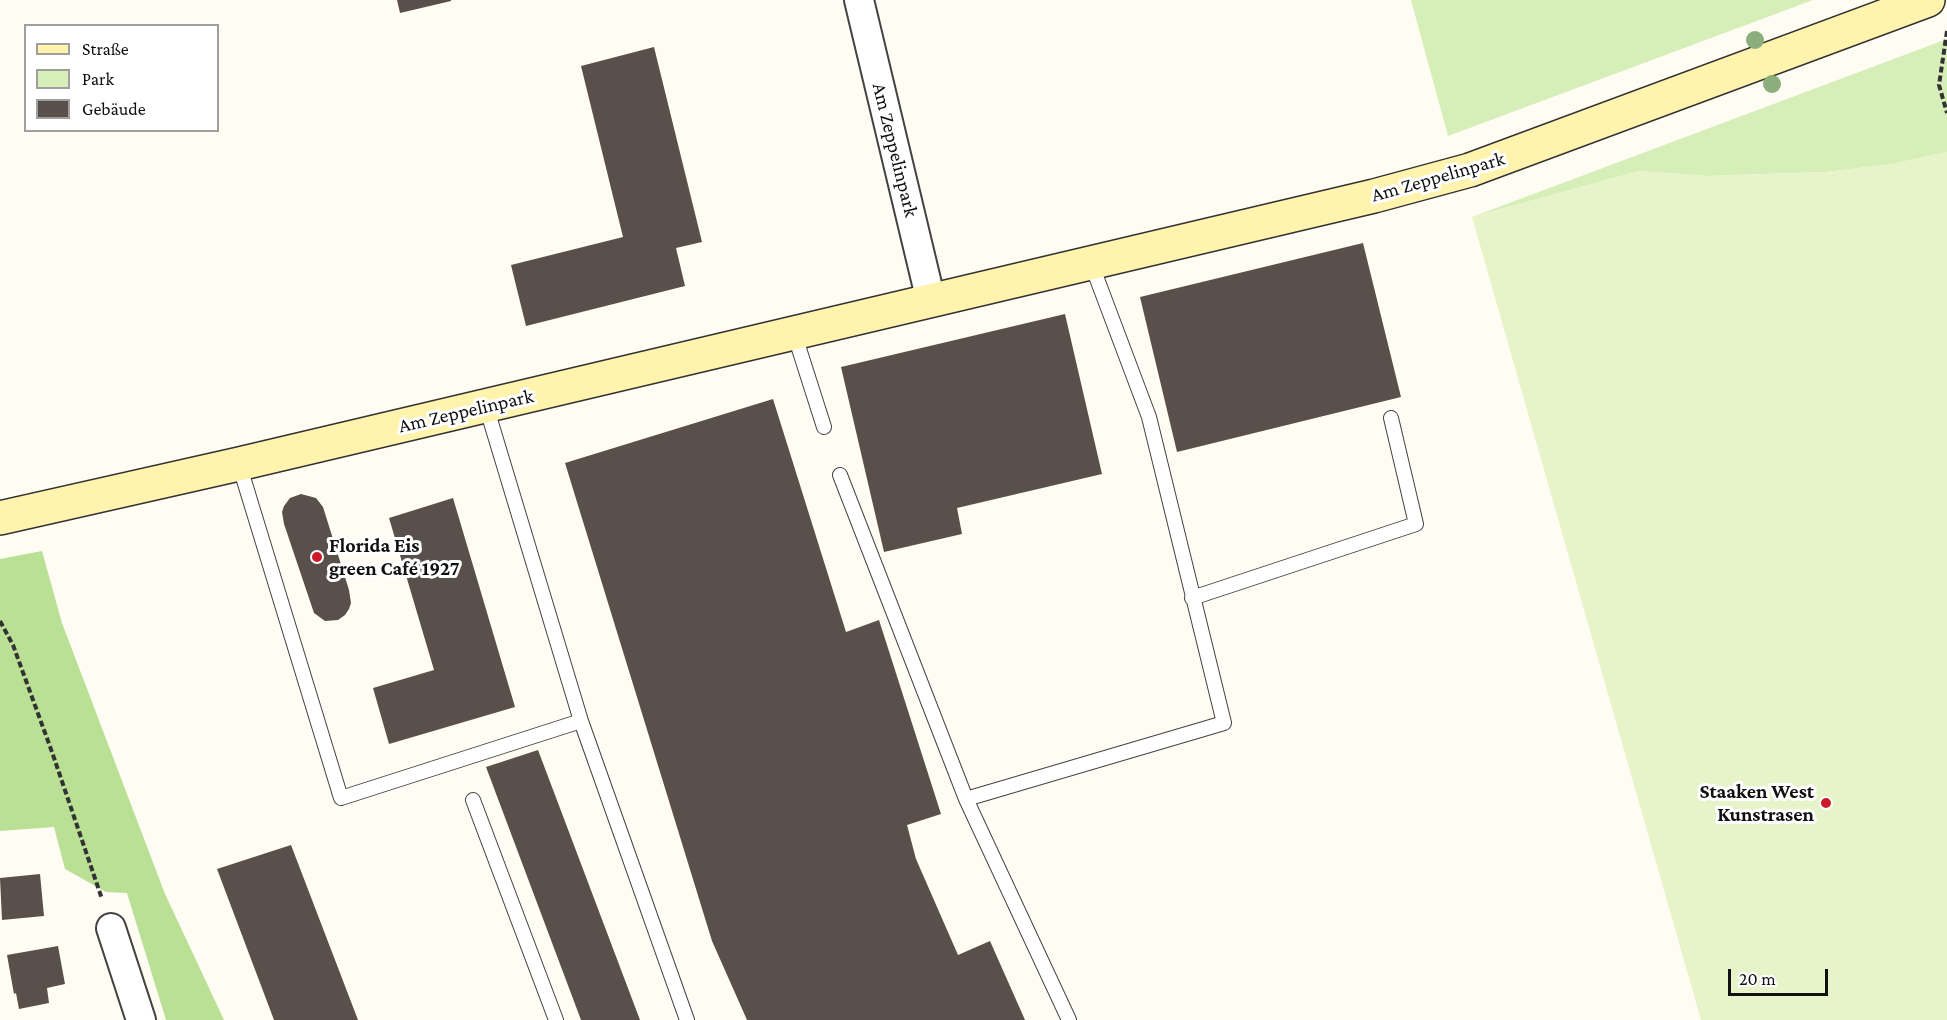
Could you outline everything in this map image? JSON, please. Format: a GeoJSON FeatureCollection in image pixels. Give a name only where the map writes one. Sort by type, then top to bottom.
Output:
{"type":"FeatureCollection","features":[{"type":"Feature","properties":{"kind":"main road","name":"Am Zeppelinpark"},"geometry":{"type":"LineString","coordinates":[[0,518],[239,464],[1374,196],[1470,170],[1928,0]]}},
{"type":"Feature","properties":{"kind":"street","name":"Am Zeppelinpark"},"geometry":{"type":"LineString","coordinates":[[859,0],[931,301]]}},
{"type":"Feature","properties":{"kind":"street"},"geometry":{"type":"LineString","coordinates":[[111,928],[141,1020]]}},
{"type":"Feature","properties":{"kind":"lane"},"geometry":{"type":"LineString","coordinates":[[966,798],[1224,723],[1149,417],[1091,263]]}},
{"type":"Feature","properties":{"kind":"lane"},"geometry":{"type":"LineString","coordinates":[[794,333],[824,427]]}},
{"type":"Feature","properties":{"kind":"lane"},"geometry":{"type":"LineString","coordinates":[[486,406],[581,721],[687,1020]]}},
{"type":"Feature","properties":{"kind":"lane"},"geometry":{"type":"LineString","coordinates":[[1192,598],[1416,524],[1391,418]]}},
{"type":"Feature","properties":{"kind":"lane"},"geometry":{"type":"LineString","coordinates":[[239,464],[341,798],[581,721]]}},
{"type":"Feature","properties":{"kind":"lane"},"geometry":{"type":"LineString","coordinates":[[840,475],[966,798],[1069,1020]]}},
{"type":"Feature","properties":{"kind":"lane"},"geometry":{"type":"LineString","coordinates":[[473,800],[556,1020]]}},
{"type":"Feature","properties":{"kind":"path"},"geometry":{"type":"LineString","coordinates":[[1947,31],[1939,85],[1947,113]]}},
{"type":"Feature","properties":{"kind":"path"},"geometry":{"type":"LineString","coordinates":[[0,621],[13,645],[52,752],[111,928]]}},
{"type":"Feature","properties":{"kind":"green space"},"geometry":{"type":"Polygon","coordinates":[[[1411,0],[1813,0],[1448,136],[1411,0]]]}},
{"type":"Feature","properties":{"kind":"green space"},"geometry":{"type":"Polygon","coordinates":[[[1947,39],[1947,152],[1892,164],[1826,172],[1707,176],[1639,171],[1472,217],[1947,39]]]}},
{"type":"Feature","properties":{"kind":"green space"},"geometry":{"type":"Polygon","coordinates":[[[1947,152],[1947,1020],[1701,1020],[1472,217],[1639,171],[1707,176],[1826,172],[1892,164],[1947,152]]]}},
{"type":"Feature","properties":{"kind":"green space"},"geometry":{"type":"Polygon","coordinates":[[[42,551],[62,623],[165,894],[224,1020],[166,1020],[127,893],[106,892],[65,869],[54,827],[0,831],[0,559],[42,551]]]}},
{"type":"Feature","properties":{"kind":"building"},"geometry":{"type":"Polygon","coordinates":[[[397,0],[451,0],[451,1],[400,13],[397,0]]]}},
{"type":"Feature","properties":{"kind":"building"},"geometry":{"type":"Polygon","coordinates":[[[654,47],[702,242],[676,248],[685,286],[526,326],[511,265],[623,237],[581,66],[654,47]]]}},
{"type":"Feature","properties":{"kind":"building"},"geometry":{"type":"Polygon","coordinates":[[[1363,243],[1401,397],[1177,452],[1140,297],[1363,243]]]}},
{"type":"Feature","properties":{"kind":"building"},"geometry":{"type":"Polygon","coordinates":[[[1065,314],[1102,474],[957,508],[962,534],[884,552],[841,367],[1065,314]]]}},
{"type":"Feature","properties":{"kind":"building"},"geometry":{"type":"Polygon","coordinates":[[[773,399],[846,632],[879,620],[941,814],[907,825],[916,859],[958,955],[990,941],[1025,1020],[747,1020],[712,941],[565,463],[773,399]]]}},
{"type":"Feature","properties":{"kind":"building","name":"Florida Eis green Café 1927"},"geometry":{"type":"Polygon","coordinates":[[[301,494],[316,498],[323,507],[349,590],[351,603],[349,609],[338,620],[325,621],[314,613],[284,524],[282,512],[284,506],[290,498],[301,494]]]}},
{"type":"Feature","properties":{"kind":"building"},"geometry":{"type":"Polygon","coordinates":[[[453,498],[515,707],[389,744],[373,688],[434,670],[389,518],[453,498]]]}},
{"type":"Feature","properties":{"kind":"building"},"geometry":{"type":"Polygon","coordinates":[[[538,750],[640,1020],[581,1020],[486,767],[538,750]]]}},
{"type":"Feature","properties":{"kind":"building"},"geometry":{"type":"Polygon","coordinates":[[[291,845],[358,1020],[274,1020],[217,869],[291,845]]]}},
{"type":"Feature","properties":{"kind":"building"},"geometry":{"type":"Polygon","coordinates":[[[40,874],[44,916],[2,920],[0,878],[40,874]]]}},
{"type":"Feature","properties":{"kind":"building"},"geometry":{"type":"Polygon","coordinates":[[[58,946],[65,984],[47,988],[49,1003],[19,1009],[7,955],[58,946]]]}},
{"type":"Feature","properties":{"kind":"place","name":"Florida Eis green Café 1927"},"geometry":{"type":"Point","coordinates":[317,557]}},
{"type":"Feature","properties":{"kind":"place","name":"Staaken West Kunstrasen"},"geometry":{"type":"Point","coordinates":[1826,803]}}]}
